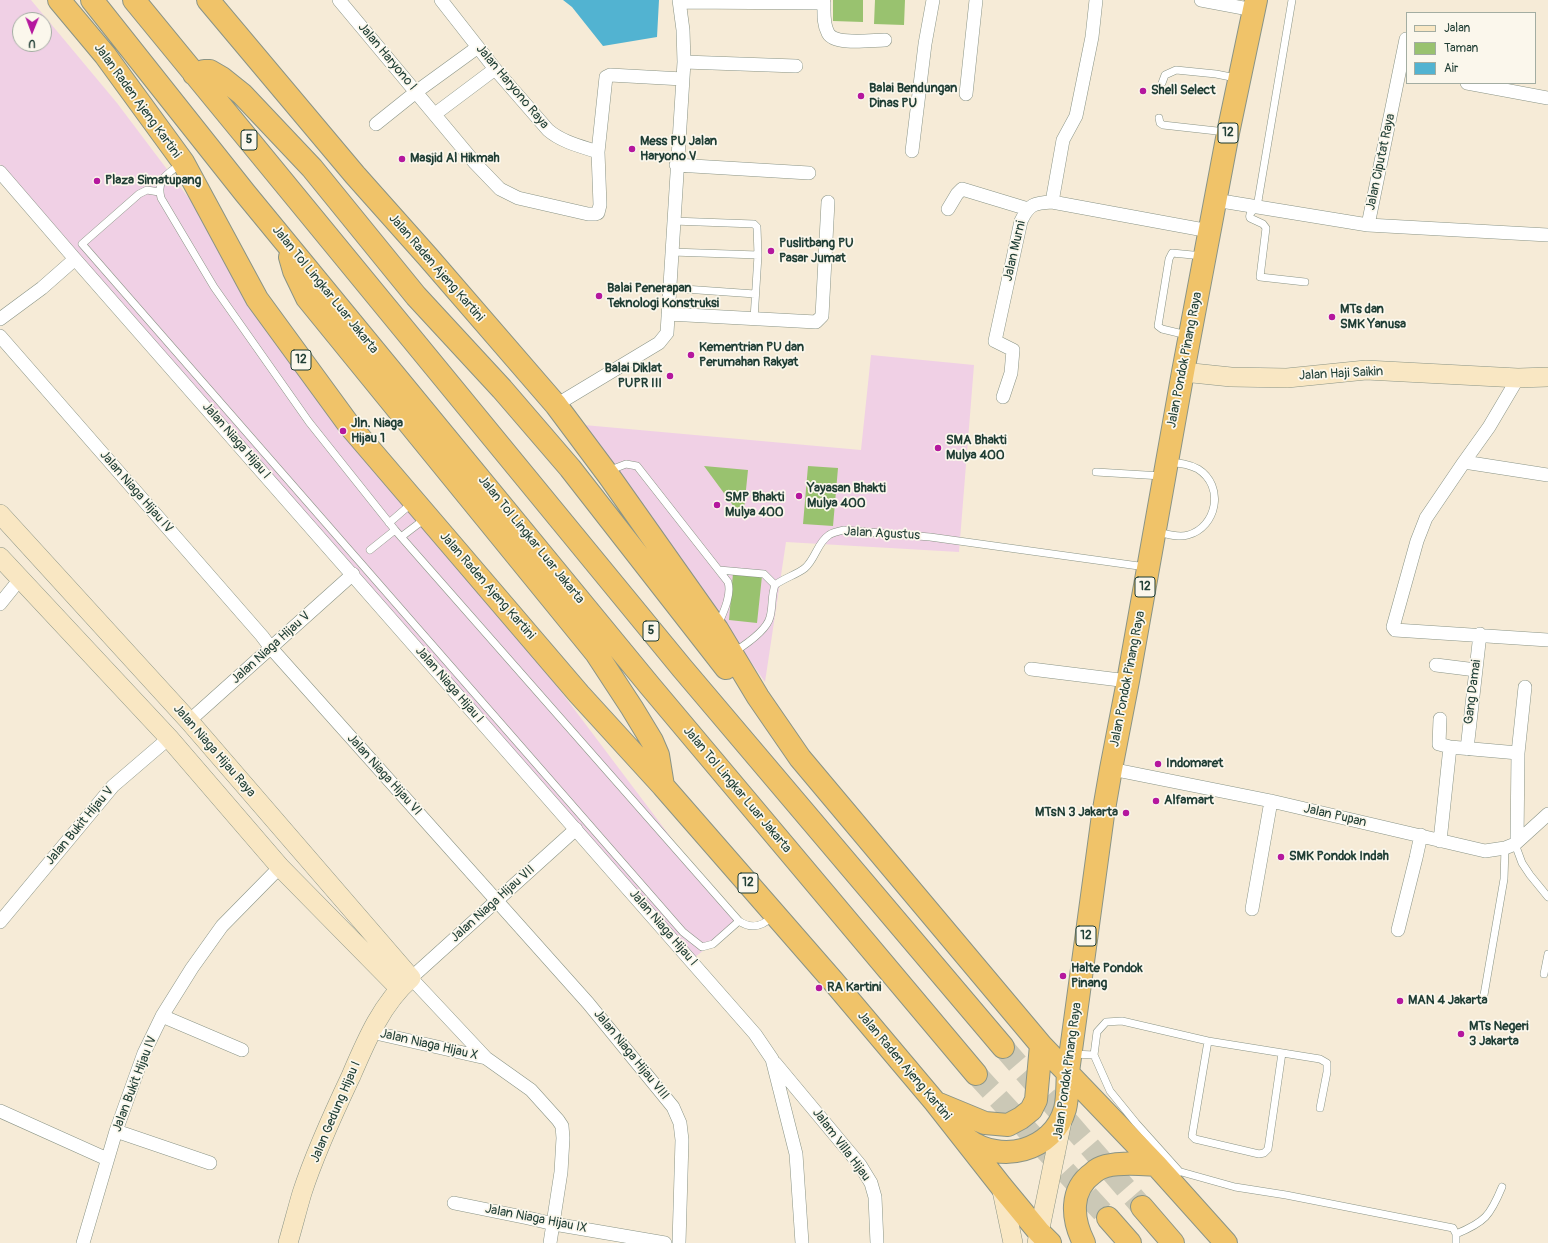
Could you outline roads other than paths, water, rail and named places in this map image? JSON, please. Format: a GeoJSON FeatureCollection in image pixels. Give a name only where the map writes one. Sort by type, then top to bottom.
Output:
{"type":"FeatureCollection","features":[{"type":"Feature","properties":{"kind":"highway","name":"Jalan Raden Ajeng Kartini"},"geometry":{"type":"LineString","coordinates":[[59,0],[105,55],[182,162],[257,299],[349,425],[579,694],[663,786],[935,1102],[1042,1239]]}},
{"type":"Feature","properties":{"kind":"highway","name":"Jalan Tol Lingkar Luar Jakarta"},"geometry":{"type":"LineString","coordinates":[[92,0],[285,241],[650,686],[976,1074]]}},
{"type":"Feature","properties":{"kind":"highway","name":"5"},"geometry":{"type":"LineString","coordinates":[[134,0],[682,668],[1003,1047]]}},
{"type":"Feature","properties":{"kind":"highway","name":"Jalan Raden Ajeng Kartini"},"geometry":{"type":"LineString","coordinates":[[208,0],[355,175],[556,405],[606,472],[716,629],[758,696],[800,758],[1041,1045],[1069,1063],[1156,1165],[1226,1243]]}},
{"type":"Feature","properties":{"kind":"highway","name":"Jalan Pondok Pinang Raya"},"geometry":{"type":"LineString","coordinates":[[1065,1109],[1069,1063],[1103,815],[1215,200],[1254,5]]}},
{"type":"Feature","properties":{"kind":"highway"},"geometry":{"type":"LineString","coordinates":[[193,72],[210,71],[222,78],[242,94],[312,168],[416,296],[502,389],[570,468],[732,675],[758,696]]}},
{"type":"Feature","properties":{"kind":"highway"},"geometry":{"type":"LineString","coordinates":[[285,241],[294,271],[308,298],[596,653],[652,741],[658,755],[663,786]]}},
{"type":"Feature","properties":{"kind":"highway"},"geometry":{"type":"LineString","coordinates":[[935,1102],[985,1123],[1008,1125],[1021,1118],[1030,1110],[1036,1100],[1041,1045]]}},
{"type":"Feature","properties":{"kind":"highway","name":"Jalan Raden Ajeng Kartini"},"geometry":{"type":"LineString","coordinates":[[963,1136],[974,1145],[1000,1153],[1028,1149],[1051,1133],[1059,1122],[1065,1109]]}},
{"type":"Feature","properties":{"kind":"highway"},"geometry":{"type":"LineString","coordinates":[[1084,1243],[1076,1225],[1074,1211],[1079,1187],[1086,1178],[1096,1170],[1106,1166],[1132,1164],[1156,1165]]}},
{"type":"Feature","properties":{"kind":"highway"},"geometry":{"type":"LineString","coordinates":[[1142,1207],[1173,1243]]}},
{"type":"Feature","properties":{"kind":"highway"},"geometry":{"type":"LineString","coordinates":[[1108,1218],[1130,1243]]}},
{"type":"Feature","properties":{"kind":"street","name":"Jalan Haryono I"},"geometry":{"type":"LineString","coordinates":[[339,0],[500,189],[518,198],[588,214],[598,213],[600,205],[598,152]]}},
{"type":"Feature","properties":{"kind":"street","name":"Jalan Haryono Raya"},"geometry":{"type":"LineString","coordinates":[[441,0],[495,69],[548,130],[567,142],[598,152]]}},
{"type":"Feature","properties":{"kind":"street"},"geometry":{"type":"LineString","coordinates":[[912,151],[925,44],[933,0]]}},
{"type":"Feature","properties":{"kind":"street"},"geometry":{"type":"LineString","coordinates":[[966,94],[976,0]]}},
{"type":"Feature","properties":{"kind":"street"},"geometry":{"type":"LineString","coordinates":[[1052,202],[1063,140],[1076,116],[1092,37],[1096,0]]}},
{"type":"Feature","properties":{"kind":"street"},"geometry":{"type":"LineString","coordinates":[[1201,0],[1254,5]]}},
{"type":"Feature","properties":{"kind":"street"},"geometry":{"type":"LineString","coordinates":[[556,405],[659,343],[667,332],[676,165],[684,62],[683,30],[679,1],[823,1],[824,21],[828,34],[834,39],[846,41],[885,40]]}},
{"type":"Feature","properties":{"kind":"street","name":"Jalan Ciputat Raya"},"geometry":{"type":"LineString","coordinates":[[1406,39],[1368,225],[1548,235]]}},
{"type":"Feature","properties":{"kind":"street"},"geometry":{"type":"LineString","coordinates":[[376,124],[416,92],[478,47]]}},
{"type":"Feature","properties":{"kind":"street"},"geometry":{"type":"LineString","coordinates":[[684,62],[796,66]]}},
{"type":"Feature","properties":{"kind":"street"},"geometry":{"type":"LineString","coordinates":[[435,114],[495,69]]}},
{"type":"Feature","properties":{"kind":"street"},"geometry":{"type":"LineString","coordinates":[[598,152],[606,77],[610,75],[683,79]]}},
{"type":"Feature","properties":{"kind":"street"},"geometry":{"type":"LineString","coordinates":[[1472,84],[1548,98]]}},
{"type":"Feature","properties":{"kind":"street"},"geometry":{"type":"LineString","coordinates":[[676,165],[809,173]]}},
{"type":"Feature","properties":{"kind":"street","name":"Jalan Niaga Hijau I"},"geometry":{"type":"LineString","coordinates":[[0,172],[755,1034],[772,1059],[796,1154],[802,1243]]}},
{"type":"Feature","properties":{"kind":"street"},"geometry":{"type":"LineString","coordinates":[[948,210],[957,194],[962,189],[1028,209]]}},
{"type":"Feature","properties":{"kind":"street"},"geometry":{"type":"LineString","coordinates":[[1215,200],[1368,225]]}},
{"type":"Feature","properties":{"kind":"street"},"geometry":{"type":"LineString","coordinates":[[668,314],[754,318],[808,323],[816,322],[822,316],[828,202]]}},
{"type":"Feature","properties":{"kind":"street","name":"Jalan Murni"},"geometry":{"type":"LineString","coordinates":[[1003,397],[1010,373],[1012,350],[995,341],[1021,221],[1028,209],[1035,203],[1052,202],[1210,230]]}},
{"type":"Feature","properties":{"kind":"street"},"geometry":{"type":"LineString","coordinates":[[0,318],[42,288],[75,259]]}},
{"type":"Feature","properties":{"kind":"street","name":"Jalan Niaga Hijau IV"},"geometry":{"type":"LineString","coordinates":[[0,336],[257,630],[271,648]]}},
{"type":"Feature","properties":{"kind":"street","name":"Jalan Haji Saikin"},"geometry":{"type":"LineString","coordinates":[[1183,372],[1231,377],[1287,378],[1366,370],[1518,378],[1548,376]]}},
{"type":"Feature","properties":{"kind":"street"},"geometry":{"type":"LineString","coordinates":[[1518,378],[1489,427],[1426,518],[1417,540],[1393,627],[1395,630],[1480,634],[1548,640]]}},
{"type":"Feature","properties":{"kind":"street"},"geometry":{"type":"LineString","coordinates":[[1464,462],[1548,475]]}},
{"type":"Feature","properties":{"kind":"street","name":"Jalan Niaga Hijau Raya"},"geometry":{"type":"LineString","coordinates":[[0,514],[189,721],[242,783],[405,983]]}},
{"type":"Feature","properties":{"kind":"street","name":"Jalan Niaga Hijau Raya"},"geometry":{"type":"LineString","coordinates":[[0,557],[169,738],[280,867],[350,939],[405,983],[424,992]]}},
{"type":"Feature","properties":{"kind":"street","name":"Jalan Niaga Hijau V"},"geometry":{"type":"LineString","coordinates":[[189,721],[353,574]]}},
{"type":"Feature","properties":{"kind":"street"},"geometry":{"type":"LineString","coordinates":[[0,604],[20,579]]}},
{"type":"Feature","properties":{"kind":"street","name":"Gang Damai"},"geometry":{"type":"LineString","coordinates":[[1466,749],[1480,634]]}},
{"type":"Feature","properties":{"kind":"street","name":"Jalan Niaga Hijau VI"},"geometry":{"type":"LineString","coordinates":[[271,648],[496,901]]}},
{"type":"Feature","properties":{"kind":"street"},"geometry":{"type":"LineString","coordinates":[[1436,664],[1476,670]]}},
{"type":"Feature","properties":{"kind":"street"},"geometry":{"type":"LineString","coordinates":[[1031,669],[1128,681]]}},
{"type":"Feature","properties":{"kind":"street"},"geometry":{"type":"LineString","coordinates":[[1512,844],[1518,753],[1525,686]]}},
{"type":"Feature","properties":{"kind":"street"},"geometry":{"type":"LineString","coordinates":[[1440,719],[1439,744],[1466,749],[1518,753]]}},
{"type":"Feature","properties":{"kind":"street","name":"Jalan Bukit Hijau V"},"geometry":{"type":"LineString","coordinates":[[0,922],[113,786],[169,738]]}},
{"type":"Feature","properties":{"kind":"street"},"geometry":{"type":"LineString","coordinates":[[1440,841],[1450,747]]}},
{"type":"Feature","properties":{"kind":"street","name":"Jalan Pupan"},"geometry":{"type":"LineString","coordinates":[[1111,769],[1271,801],[1485,851],[1512,844]]}},
{"type":"Feature","properties":{"kind":"street"},"geometry":{"type":"LineString","coordinates":[[222,799],[242,783]]}},
{"type":"Feature","properties":{"kind":"street"},"geometry":{"type":"LineString","coordinates":[[1252,909],[1271,801]]}},
{"type":"Feature","properties":{"kind":"street"},"geometry":{"type":"LineString","coordinates":[[1512,844],[1548,814]]}},
{"type":"Feature","properties":{"kind":"street","name":"Jalan Niaga Hijau VII"},"geometry":{"type":"LineString","coordinates":[[405,983],[576,829]]}},
{"type":"Feature","properties":{"kind":"street"},"geometry":{"type":"LineString","coordinates":[[1398,930],[1421,835]]}},
{"type":"Feature","properties":{"kind":"street","name":"Jalan Bukit Hijau IV"},"geometry":{"type":"LineString","coordinates":[[83,1243],[116,1131],[144,1053],[162,1016],[192,968],[222,926],[280,867]]}},
{"type":"Feature","properties":{"kind":"street","name":"Jalan Niaga Hijau VIII"},"geometry":{"type":"LineString","coordinates":[[496,901],[588,1003],[673,1107],[680,1124],[682,1140],[679,1243]]}},
{"type":"Feature","properties":{"kind":"street","name":"Jalan Gedung Hijau I"},"geometry":{"type":"LineString","coordinates":[[288,1243],[302,1193],[333,1114],[371,1032],[405,983]]}},
{"type":"Feature","properties":{"kind":"street","name":"Jalan Niaga Hijau X"},"geometry":{"type":"LineString","coordinates":[[424,992],[486,1058],[531,1090],[562,1126],[562,1172],[550,1243]]}},
{"type":"Feature","properties":{"kind":"street"},"geometry":{"type":"LineString","coordinates":[[162,1016],[242,1050]]}},
{"type":"Feature","properties":{"kind":"street","name":"Jalan Niaga Hijau X"},"geometry":{"type":"LineString","coordinates":[[371,1032],[486,1058]]}},
{"type":"Feature","properties":{"kind":"street","name":"Jalam Villa Hijau"},"geometry":{"type":"LineString","coordinates":[[772,1059],[860,1165],[871,1183],[875,1197],[877,1243]]}},
{"type":"Feature","properties":{"kind":"street","name":"Jalan Pondok Pinang Raya"},"geometry":{"type":"LineString","coordinates":[[1042,1239],[1065,1109]]}},
{"type":"Feature","properties":{"kind":"street"},"geometry":{"type":"LineString","coordinates":[[0,1111],[107,1159]]}},
{"type":"Feature","properties":{"kind":"street"},"geometry":{"type":"LineString","coordinates":[[116,1131],[210,1163]]}},
{"type":"Feature","properties":{"kind":"street"},"geometry":{"type":"LineString","coordinates":[[1001,1186],[1013,1243]]}},
{"type":"Feature","properties":{"kind":"street","name":"Jalan Niaga Hijau IX"},"geometry":{"type":"LineString","coordinates":[[454,1203],[554,1224],[665,1243]]}},
{"type":"Feature","properties":{"kind":"lane"},"geometry":{"type":"LineString","coordinates":[[1292,0],[1257,207],[1250,214],[1250,218],[1263,224],[1266,228],[1260,276],[1305,282]]}},
{"type":"Feature","properties":{"kind":"lane"},"geometry":{"type":"LineString","coordinates":[[1162,83],[1165,75],[1176,70],[1239,78]]}},
{"type":"Feature","properties":{"kind":"lane"},"geometry":{"type":"LineString","coordinates":[[1159,118],[1160,124],[1163,125],[1228,133]]}},
{"type":"Feature","properties":{"kind":"lane"},"geometry":{"type":"LineString","coordinates":[[182,162],[161,181],[161,198],[214,287],[309,422],[394,530],[739,922],[746,926],[760,926],[774,914]]}},
{"type":"Feature","properties":{"kind":"lane"},"geometry":{"type":"LineString","coordinates":[[160,192],[147,190],[139,194],[82,244],[683,932],[702,947],[713,944],[739,922]]}},
{"type":"Feature","properties":{"kind":"lane"},"geometry":{"type":"LineString","coordinates":[[673,221],[754,224],[757,227],[758,254],[754,318]]}},
{"type":"Feature","properties":{"kind":"lane"},"geometry":{"type":"LineString","coordinates":[[672,252],[758,254]]}},
{"type":"Feature","properties":{"kind":"lane"},"geometry":{"type":"LineString","coordinates":[[1190,336],[1162,329],[1158,326],[1169,259],[1172,253],[1205,256]]}},
{"type":"Feature","properties":{"kind":"lane"},"geometry":{"type":"LineString","coordinates":[[670,288],[755,294]]}},
{"type":"Feature","properties":{"kind":"lane"},"geometry":{"type":"LineString","coordinates":[[606,472],[626,464],[637,466],[728,582],[730,587],[727,601],[716,629]]}},
{"type":"Feature","properties":{"kind":"lane"},"geometry":{"type":"LineString","coordinates":[[1096,472],[1165,469],[1188,465],[1199,470],[1208,478],[1213,488],[1215,500],[1213,512],[1207,522],[1199,530],[1188,535],[1176,536],[1154,532]]}},
{"type":"Feature","properties":{"kind":"lane"},"geometry":{"type":"LineString","coordinates":[[389,523],[421,509]]}},
{"type":"Feature","properties":{"kind":"lane"},"geometry":{"type":"LineString","coordinates":[[401,537],[421,509]]}},
{"type":"Feature","properties":{"kind":"lane"},"geometry":{"type":"LineString","coordinates":[[370,550],[394,530]]}},
{"type":"Feature","properties":{"kind":"lane","name":"Jalan Agustus"},"geometry":{"type":"LineString","coordinates":[[776,584],[800,571],[813,558],[818,547],[830,534],[844,530],[930,537],[1148,568]]}},
{"type":"Feature","properties":{"kind":"lane"},"geometry":{"type":"LineString","coordinates":[[719,570],[764,574],[776,584],[772,598],[772,610],[768,622],[745,645],[732,653]]}},
{"type":"Feature","properties":{"kind":"lane"},"geometry":{"type":"LineString","coordinates":[[1512,844],[1530,876],[1548,897]]}},
{"type":"Feature","properties":{"kind":"lane"},"geometry":{"type":"LineString","coordinates":[[1484,995],[1504,879],[1512,844]]}},
{"type":"Feature","properties":{"kind":"lane"},"geometry":{"type":"LineString","coordinates":[[1544,974],[1548,954]]}},
{"type":"Feature","properties":{"kind":"lane"},"geometry":{"type":"LineString","coordinates":[[1181,1172],[1136,1123],[1110,1091],[1094,1055],[1097,1032],[1106,1022],[1122,1021],[1208,1041],[1320,1059],[1327,1063],[1327,1072],[1320,1108]]}},
{"type":"Feature","properties":{"kind":"lane"},"geometry":{"type":"LineString","coordinates":[[1208,1041],[1192,1136],[1195,1139],[1259,1154],[1264,1153],[1268,1149],[1282,1053]]}},
{"type":"Feature","properties":{"kind":"lane"},"geometry":{"type":"LineString","coordinates":[[1069,1063],[1094,1055]]}},
{"type":"Feature","properties":{"kind":"lane"},"geometry":{"type":"LineString","coordinates":[[1156,1165],[1235,1187],[1286,1195],[1452,1228],[1456,1234],[1456,1243]]}},
{"type":"Feature","properties":{"kind":"lane"},"geometry":{"type":"LineString","coordinates":[[1456,1234],[1475,1226],[1487,1217],[1494,1206],[1502,1187]]}},
{"type":"Feature","properties":{"kind":"water"},"geometry":{"type":"Polygon","coordinates":[[[563,0],[659,0],[657,37],[603,46],[572,7],[563,0]]]}},
{"type":"Feature","properties":{"kind":"tunnel"},"geometry":{"type":"LineString","coordinates":[[1003,1047],[1142,1207]]}},
{"type":"Feature","properties":{"kind":"tunnel"},"geometry":{"type":"LineString","coordinates":[[976,1074],[1108,1218]]}},
{"type":"Feature","properties":{"kind":"place","name":"Shell Select"},"geometry":{"type":"Point","coordinates":[1143,91]}},
{"type":"Feature","properties":{"kind":"place","name":"Balai Bendungan Dinas PU"},"geometry":{"type":"Point","coordinates":[861,96]}},
{"type":"Feature","properties":{"kind":"place","name":"Mess PU Jalan Haryono V"},"geometry":{"type":"Point","coordinates":[632,149]}},
{"type":"Feature","properties":{"kind":"place","name":"Masjid Al Hikmah"},"geometry":{"type":"Point","coordinates":[402,159]}},
{"type":"Feature","properties":{"kind":"place","name":"Plaza Simatupang"},"geometry":{"type":"Point","coordinates":[97,181]}},
{"type":"Feature","properties":{"kind":"place","name":"Puslitbang PU Pasar Jumat"},"geometry":{"type":"Point","coordinates":[771,251]}},
{"type":"Feature","properties":{"kind":"place","name":"Balai Penerapan Teknologi Konstruksi"},"geometry":{"type":"Point","coordinates":[599,296]}},
{"type":"Feature","properties":{"kind":"place","name":"MTs dan SMK Yanusa"},"geometry":{"type":"Point","coordinates":[1332,317]}},
{"type":"Feature","properties":{"kind":"place","name":"Kementrian PU dan Perumahan Rakyat"},"geometry":{"type":"Point","coordinates":[691,355]}},
{"type":"Feature","properties":{"kind":"place","name":"Balai Diklat PUPR III"},"geometry":{"type":"Point","coordinates":[670,376]}},
{"type":"Feature","properties":{"kind":"place","name":"Jln. Niaga Hijau 1"},"geometry":{"type":"Point","coordinates":[343,431]}},
{"type":"Feature","properties":{"kind":"place","name":"SMA Bhakti Mulya 400"},"geometry":{"type":"Point","coordinates":[938,448]}},
{"type":"Feature","properties":{"kind":"place","name":"Yayasan Bhakti Mulya 400"},"geometry":{"type":"Point","coordinates":[799,496]}},
{"type":"Feature","properties":{"kind":"place","name":"SMP Bhakti Mulya 400"},"geometry":{"type":"Point","coordinates":[717,505]}},
{"type":"Feature","properties":{"kind":"place","name":"Indomaret"},"geometry":{"type":"Point","coordinates":[1158,764]}},
{"type":"Feature","properties":{"kind":"place","name":"Alfamart"},"geometry":{"type":"Point","coordinates":[1156,801]}},
{"type":"Feature","properties":{"kind":"place","name":"MTsN 3 Jakarta"},"geometry":{"type":"Point","coordinates":[1126,813]}},
{"type":"Feature","properties":{"kind":"place","name":"SMK Pondok Indah"},"geometry":{"type":"Point","coordinates":[1281,857]}},
{"type":"Feature","properties":{"kind":"place","name":"Halte Pondok Pinang"},"geometry":{"type":"Point","coordinates":[1063,976]}},
{"type":"Feature","properties":{"kind":"place","name":"RA Kartini"},"geometry":{"type":"Point","coordinates":[819,988]}},
{"type":"Feature","properties":{"kind":"place","name":"MAN 4 Jakarta"},"geometry":{"type":"Point","coordinates":[1400,1001]}},
{"type":"Feature","properties":{"kind":"place","name":"MTs Negeri 3 Jakarta"},"geometry":{"type":"Point","coordinates":[1461,1034]}}]}
